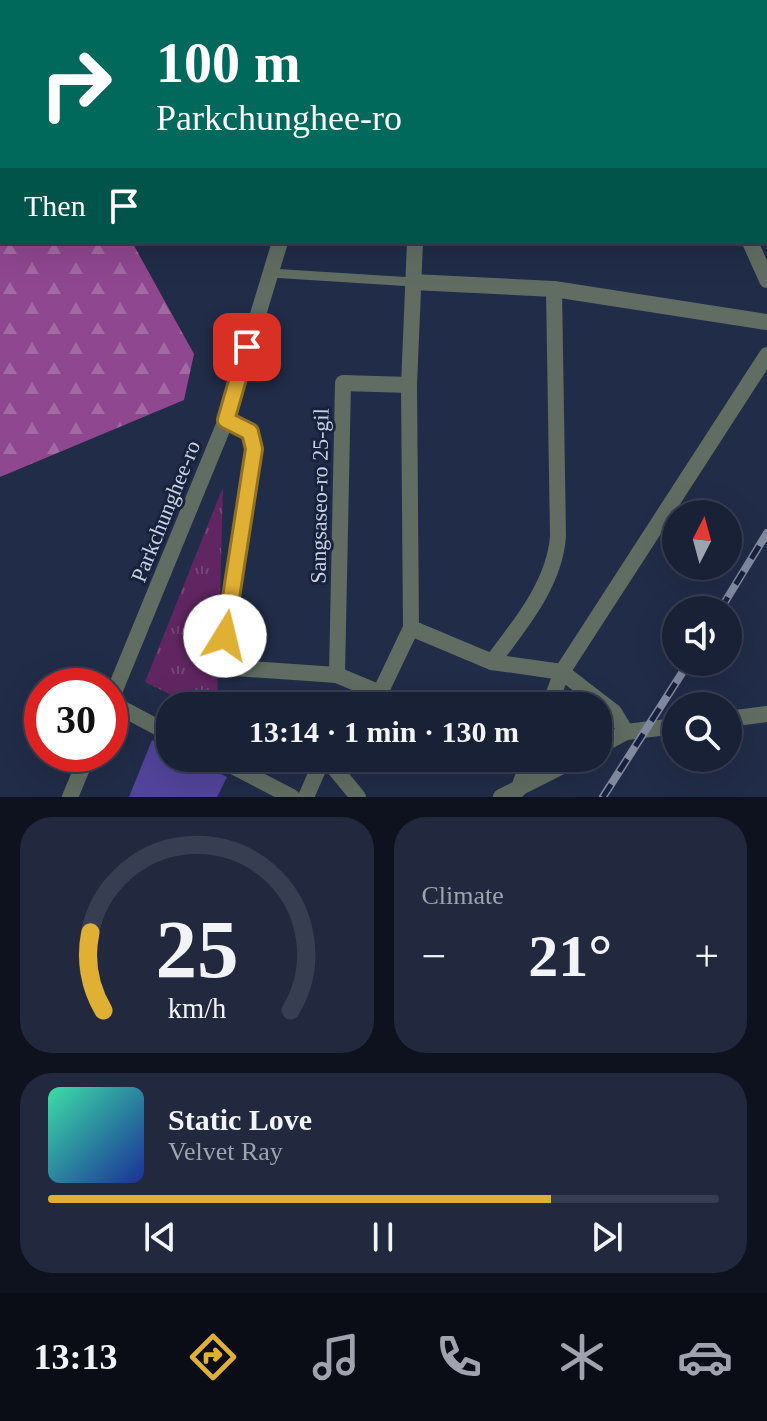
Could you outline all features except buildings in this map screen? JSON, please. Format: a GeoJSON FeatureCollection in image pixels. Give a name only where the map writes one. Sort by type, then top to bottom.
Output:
{"type":"FeatureCollection","features":[{"type":"Feature","properties":{"kind":"street","name":"Parkchunghee-ro"},"geometry":{"type":"LineString","coordinates":[[124,668],[226,420],[279,244]]}},
{"type":"Feature","properties":{"kind":"street"},"geometry":{"type":"LineString","coordinates":[[380,692],[411,628],[409,385],[415,244]]}},
{"type":"Feature","properties":{"kind":"street"},"geometry":{"type":"LineString","coordinates":[[751,244],[767,280]]}},
{"type":"Feature","properties":{"kind":"street"},"geometry":{"type":"LineString","coordinates":[[413,282],[554,289],[767,322]]}},
{"type":"Feature","properties":{"kind":"street"},"geometry":{"type":"LineString","coordinates":[[492,662],[543,588],[558,546],[554,289]]}},
{"type":"Feature","properties":{"kind":"street"},"geometry":{"type":"LineString","coordinates":[[554,692],[562,672],[767,355]]}},
{"type":"Feature","properties":{"kind":"street","name":"Sangsaseo-ro 25-gil"},"geometry":{"type":"LineString","coordinates":[[337,675],[343,383],[409,385]]}},
{"type":"Feature","properties":{"kind":"street"},"geometry":{"type":"LineString","coordinates":[[226,420],[250,432],[254,449],[221,667],[337,675],[378,692]]}},
{"type":"Feature","properties":{"kind":"street"},"geometry":{"type":"LineString","coordinates":[[411,628],[492,662],[562,672],[614,712],[626,732]]}},
{"type":"Feature","properties":{"kind":"street"},"geometry":{"type":"LineString","coordinates":[[128,712],[156,727]]}},
{"type":"Feature","properties":{"kind":"street"},"geometry":{"type":"LineString","coordinates":[[742,717],[767,714]]}},
{"type":"Feature","properties":{"kind":"street"},"geometry":{"type":"LineString","coordinates":[[612,740],[626,732],[662,728]]}},
{"type":"Feature","properties":{"kind":"street"},"geometry":{"type":"LineString","coordinates":[[70,797],[80,772]]}},
{"type":"Feature","properties":{"kind":"street"},"geometry":{"type":"LineString","coordinates":[[244,772],[292,797]]}},
{"type":"Feature","properties":{"kind":"street"},"geometry":{"type":"LineString","coordinates":[[306,797],[318,772]]}},
{"type":"Feature","properties":{"kind":"street"},"geometry":{"type":"LineString","coordinates":[[336,772],[358,797]]}},
{"type":"Feature","properties":{"kind":"street"},"geometry":{"type":"LineString","coordinates":[[518,790],[525,772]]}},
{"type":"Feature","properties":{"kind":"street"},"geometry":{"type":"LineString","coordinates":[[501,797],[552,772]]}},
{"type":"Feature","properties":{"kind":"lane"},"geometry":{"type":"LineString","coordinates":[[270,273],[413,282]]}},
{"type":"Feature","properties":{"kind":"green space"},"geometry":{"type":"Polygon","coordinates":[[[0,244],[133,244],[194,354],[184,400],[0,477],[0,244]]]}},
{"type":"Feature","properties":{"kind":"green space"},"geometry":{"type":"Polygon","coordinates":[[[223,487],[217,692],[165,692],[145,682],[223,487]]]}},
{"type":"Feature","properties":{"kind":"railway"},"geometry":{"type":"LineString","coordinates":[[729,596],[767,533]]}},
{"type":"Feature","properties":{"kind":"railway"},"geometry":{"type":"LineString","coordinates":[[603,797],[680,676]]}},
{"type":"Feature","properties":{"kind":"route"},"geometry":{"type":"LineString","coordinates":[[225,636],[254,449],[250,432],[226,420],[247,347]]}}]}
